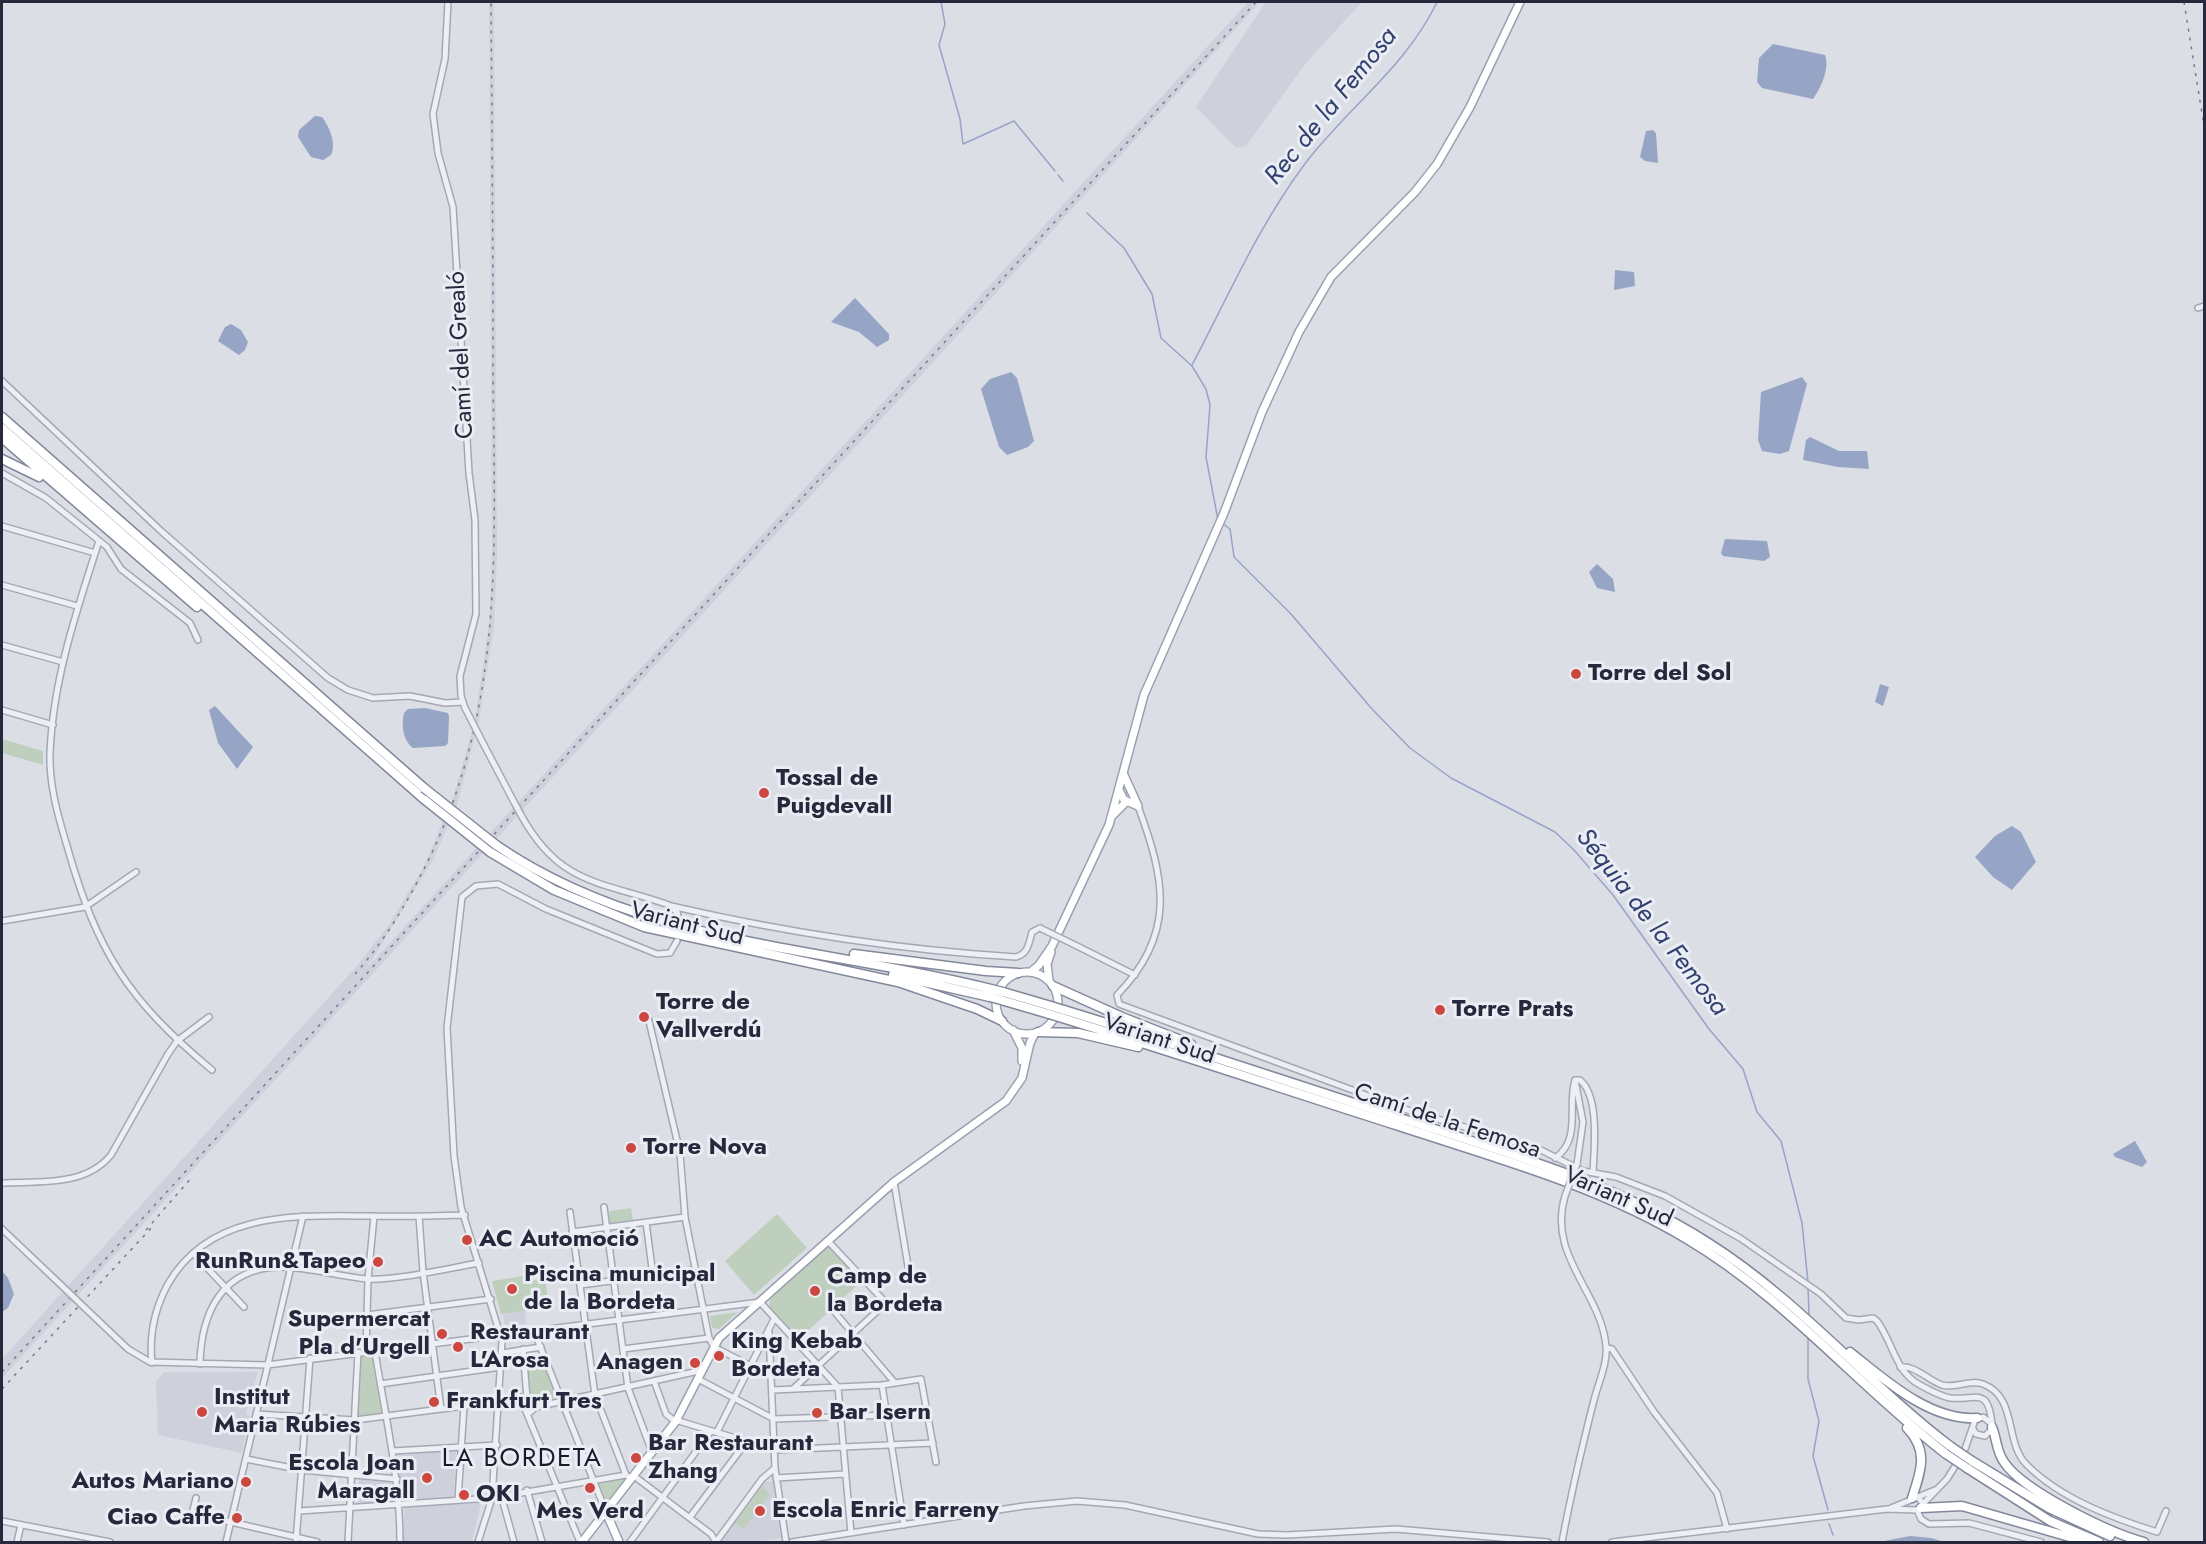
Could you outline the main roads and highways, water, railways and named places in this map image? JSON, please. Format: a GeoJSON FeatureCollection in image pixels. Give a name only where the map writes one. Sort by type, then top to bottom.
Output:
{"type":"FeatureCollection","features":[{"type":"Feature","properties":{"kind":"highway"},"geometry":{"type":"LineString","coordinates":[[2,411],[37,444],[42,452]]}},
{"type":"Feature","properties":{"kind":"highway"},"geometry":{"type":"LineString","coordinates":[[2,417],[493,848]]}},
{"type":"Feature","properties":{"kind":"highway"},"geometry":{"type":"LineString","coordinates":[[2,428],[425,800],[554,890],[620,918],[681,937],[795,957],[804,962],[919,988],[977,1009],[1002,1021]]}},
{"type":"Feature","properties":{"kind":"highway"},"geometry":{"type":"LineString","coordinates":[[2,438],[309,702],[326,712]]}},
{"type":"Feature","properties":{"kind":"highway"},"geometry":{"type":"LineString","coordinates":[[2,459],[26,469],[47,483],[144,562]]}},
{"type":"Feature","properties":{"kind":"highway","name":"Variant Sud"},"geometry":{"type":"LineString","coordinates":[[493,848],[591,897],[649,919],[706,933],[877,963],[1002,996],[1315,1090],[1510,1154],[1609,1190],[1676,1223],[1752,1272],[1795,1305],[1830,1337]]}},
{"type":"Feature","properties":{"kind":"highway"},"geometry":{"type":"LineString","coordinates":[[706,933],[717,932],[976,970],[1018,973]]}},
{"type":"Feature","properties":{"kind":"highway","name":"Variant Sud"},"geometry":{"type":"LineString","coordinates":[[795,957],[990,993]]}},
{"type":"Feature","properties":{"kind":"highway"},"geometry":{"type":"LineString","coordinates":[[1051,984],[1149,1028],[1309,1085],[1315,1090]]}},
{"type":"Feature","properties":{"kind":"highway","name":"Variant Sud"},"geometry":{"type":"LineString","coordinates":[[1063,1014],[1273,1085]]}},
{"type":"Feature","properties":{"kind":"highway"},"geometry":{"type":"LineString","coordinates":[[1037,1032],[1067,1032],[1101,1038],[1266,1086],[1273,1085],[1544,1174],[1617,1202],[1664,1225],[1714,1256],[1796,1319],[1863,1382],[1912,1433],[1919,1445],[1923,1468],[1914,1498]]}},
{"type":"Feature","properties":{"kind":"highway"},"geometry":{"type":"LineString","coordinates":[[1830,1337],[1888,1381],[1934,1409],[1957,1419],[1980,1418]]}},
{"type":"Feature","properties":{"kind":"highway"},"geometry":{"type":"LineString","coordinates":[[1830,1337],[1948,1450]]}},
{"type":"Feature","properties":{"kind":"highway"},"geometry":{"type":"LineString","coordinates":[[1863,1382],[1948,1450],[2050,1521],[2099,1542]]}},
{"type":"Feature","properties":{"kind":"highway"},"geometry":{"type":"LineString","coordinates":[[1992,1426],[2000,1456],[2017,1476],[2099,1525],[2144,1542]]}},
{"type":"Feature","properties":{"kind":"highway"},"geometry":{"type":"LineString","coordinates":[[1969,1465],[2049,1508],[2130,1542]]}},
{"type":"Feature","properties":{"kind":"highway"},"geometry":{"type":"LineString","coordinates":[[1919,1508],[1962,1506],[2087,1542]]}},
{"type":"Feature","properties":{"kind":"main road"},"geometry":{"type":"LineString","coordinates":[[1020,1083],[1024,1064],[1021,1045],[1013,1030],[1002,1021],[996,1009],[997,995],[1006,979],[1018,973],[1030,972],[1040,965],[1052,946],[1111,817],[1144,695],[1218,526],[1262,412],[1312,306],[1331,277],[1408,199],[1437,165],[1470,107],[1520,2]]}},
{"type":"Feature","properties":{"kind":"main road"},"geometry":{"type":"LineString","coordinates":[[1118,792],[1127,801],[1138,806],[1123,773]]}},
{"type":"Feature","properties":{"kind":"main road"},"geometry":{"type":"LineString","coordinates":[[1118,792],[1131,792]]}},
{"type":"Feature","properties":{"kind":"main road"},"geometry":{"type":"LineString","coordinates":[[1111,817],[1127,801]]}},
{"type":"Feature","properties":{"kind":"main road"},"geometry":{"type":"LineString","coordinates":[[581,1542],[676,1421],[714,1347],[724,1333],[897,1181],[1002,1103],[1020,1083],[1030,1043],[1037,1032],[1052,1022],[1057,1010],[1058,998],[1051,984],[1047,964],[1052,946]]}},
{"type":"Feature","properties":{"kind":"main road"},"geometry":{"type":"LineString","coordinates":[[1030,972],[1051,984]]}},
{"type":"Feature","properties":{"kind":"main road"},"geometry":{"type":"LineString","coordinates":[[1013,1030],[1037,1032]]}},
{"type":"Feature","properties":{"kind":"main road"},"geometry":{"type":"LineString","coordinates":[[1002,1103],[1017,1079],[1023,1055]]}},
{"type":"Feature","properties":{"kind":"main road"},"geometry":{"type":"LineString","coordinates":[[606,1512],[619,1542]]}},
{"type":"Feature","properties":{"kind":"water"},"geometry":{"type":"Polygon","coordinates":[[[1773,44],[1825,55],[1824,78],[1813,99],[1762,88],[1757,82],[1759,58],[1773,44]]]}},
{"type":"Feature","properties":{"kind":"water"},"geometry":{"type":"Polygon","coordinates":[[[315,116],[322,117],[330,130],[333,141],[331,155],[323,160],[311,157],[298,137],[299,130],[315,116]]]}},
{"type":"Feature","properties":{"kind":"water"},"geometry":{"type":"Polygon","coordinates":[[[1653,130],[1656,133],[1658,163],[1645,161],[1640,157],[1646,131],[1653,130]]]}},
{"type":"Feature","properties":{"kind":"water"},"geometry":{"type":"Polygon","coordinates":[[[1615,270],[1634,272],[1635,286],[1614,290],[1615,270]]]}},
{"type":"Feature","properties":{"kind":"water"},"geometry":{"type":"Polygon","coordinates":[[[855,298],[889,334],[889,340],[877,347],[859,332],[831,322],[855,298]]]}},
{"type":"Feature","properties":{"kind":"water"},"geometry":{"type":"Polygon","coordinates":[[[231,324],[241,330],[248,342],[245,350],[239,355],[218,341],[225,327],[231,324]]]}},
{"type":"Feature","properties":{"kind":"water"},"geometry":{"type":"Polygon","coordinates":[[[1011,372],[1017,378],[1034,441],[1028,447],[1007,455],[999,447],[981,389],[990,379],[1011,372]]]}},
{"type":"Feature","properties":{"kind":"water"},"geometry":{"type":"Polygon","coordinates":[[[1802,377],[1807,384],[1789,451],[1780,454],[1762,451],[1758,440],[1761,392],[1802,377]]]}},
{"type":"Feature","properties":{"kind":"water"},"geometry":{"type":"Polygon","coordinates":[[[1810,437],[1839,451],[1867,451],[1869,469],[1838,467],[1803,460],[1806,440],[1810,437]]]}},
{"type":"Feature","properties":{"kind":"water"},"geometry":{"type":"Polygon","coordinates":[[[1725,539],[1767,541],[1770,557],[1764,561],[1723,556],[1721,553],[1725,539]]]}},
{"type":"Feature","properties":{"kind":"water"},"geometry":{"type":"Polygon","coordinates":[[[1597,564],[1613,579],[1615,592],[1597,588],[1589,572],[1597,564]]]}},
{"type":"Feature","properties":{"kind":"water"},"geometry":{"type":"Polygon","coordinates":[[[1880,684],[1889,687],[1883,706],[1875,702],[1880,684]]]}},
{"type":"Feature","properties":{"kind":"water"},"geometry":{"type":"Polygon","coordinates":[[[215,706],[253,747],[237,769],[218,743],[209,710],[215,706]]]}},
{"type":"Feature","properties":{"kind":"water"},"geometry":{"type":"Polygon","coordinates":[[[425,708],[448,713],[448,743],[445,746],[413,748],[407,741],[403,728],[404,713],[408,709],[425,708]]]}},
{"type":"Feature","properties":{"kind":"water"},"geometry":{"type":"Polygon","coordinates":[[[2012,826],[2021,832],[2036,862],[2012,890],[1993,877],[1975,857],[1995,836],[2012,826]]]}},
{"type":"Feature","properties":{"kind":"water"},"geometry":{"type":"Polygon","coordinates":[[[2135,1141],[2147,1162],[2142,1167],[2115,1157],[2113,1154],[2135,1141]]]}},
{"type":"Feature","properties":{"kind":"water"},"geometry":{"type":"Polygon","coordinates":[[[2,1271],[8,1278],[14,1294],[8,1308],[2,1312],[2,1271]]]}},
{"type":"Feature","properties":{"kind":"water"},"geometry":{"type":"Polygon","coordinates":[[[1910,1536],[1931,1538],[1945,1542],[1879,1542],[1910,1536]]]}},
{"type":"Feature","properties":{"kind":"waterway","name":"Séquia de la Femosa"},"geometry":{"type":"LineString","coordinates":[[826,2],[836,2]]}},
{"type":"Feature","properties":{"kind":"waterway","name":"Séquia de la Femosa"},"geometry":{"type":"LineString","coordinates":[[941,2],[945,24],[939,45],[960,119],[963,144],[1014,121],[1055,171]]}},
{"type":"Feature","properties":{"kind":"waterway","name":"Rec de la Femosa"},"geometry":{"type":"LineString","coordinates":[[1192,365],[1244,263],[1287,189],[1321,145],[1393,67],[1424,25],[1437,2]]}},
{"type":"Feature","properties":{"kind":"waterway","name":"Séquia de la Femosa"},"geometry":{"type":"LineString","coordinates":[[1058,175],[1063,181]]}},
{"type":"Feature","properties":{"kind":"waterway","name":"Séquia de la Femosa"},"geometry":{"type":"LineString","coordinates":[[1087,213],[1124,248],[1152,294],[1161,338],[1192,366],[1206,389],[1210,405],[1206,457],[1218,520]]}},
{"type":"Feature","properties":{"kind":"waterway","name":"Séquia de la Femosa"},"geometry":{"type":"LineString","coordinates":[[1222,523],[1230,529],[1234,557],[1291,614],[1372,709],[1410,748],[1451,778],[1555,832],[1613,895],[1709,1029],[1743,1069],[1757,1112],[1781,1141],[1802,1223],[1808,1282]]}},
{"type":"Feature","properties":{"kind":"waterway","name":"Séquia de la Femosa"},"geometry":{"type":"LineString","coordinates":[[1808,1287],[1809,1315]]}},
{"type":"Feature","properties":{"kind":"waterway","name":"Séquia de la Femosa"},"geometry":{"type":"LineString","coordinates":[[1808,1338],[1808,1379],[1819,1421],[1813,1456],[1828,1510]]}},
{"type":"Feature","properties":{"kind":"waterway","name":"Séquia de la Femosa"},"geometry":{"type":"LineString","coordinates":[[1829,1524],[1833,1535]]}},
{"type":"Feature","properties":{"kind":"railway"},"geometry":{"type":"LineString","coordinates":[[355,974],[376,949],[394,922],[426,865],[452,804],[471,743],[483,682],[494,557],[491,2]]}},
{"type":"Feature","properties":{"kind":"railway"},"geometry":{"type":"LineString","coordinates":[[2,1372],[1256,2]]}},
{"type":"Feature","properties":{"kind":"railway"},"geometry":{"type":"LineString","coordinates":[[2184,2],[2204,126]]}},
{"type":"Feature","properties":{"kind":"railway"},"geometry":{"type":"LineString","coordinates":[[146,1230],[192,1177]]}},
{"type":"Feature","properties":{"kind":"railway"},"geometry":{"type":"LineString","coordinates":[[2,1389],[154,1225]]}},
{"type":"Feature","properties":{"kind":"place","name":"Torre del Sol"},"geometry":{"type":"Point","coordinates":[1576,674]}},
{"type":"Feature","properties":{"kind":"place","name":"Tossal de Puigdevall"},"geometry":{"type":"Point","coordinates":[764,793]}},
{"type":"Feature","properties":{"kind":"place","name":"Torre Prats"},"geometry":{"type":"Point","coordinates":[1440,1010]}},
{"type":"Feature","properties":{"kind":"place","name":"Torre de Vallverdú"},"geometry":{"type":"Point","coordinates":[644,1017]}},
{"type":"Feature","properties":{"kind":"place","name":"Torre Nova"},"geometry":{"type":"Point","coordinates":[631,1148]}},
{"type":"Feature","properties":{"kind":"place","name":"AC Automoció"},"geometry":{"type":"Point","coordinates":[467,1240]}},
{"type":"Feature","properties":{"kind":"place","name":"RunRun&Tapeo"},"geometry":{"type":"Point","coordinates":[378,1262]}},
{"type":"Feature","properties":{"kind":"place","name":"Piscina municipal de la Bordeta"},"geometry":{"type":"Point","coordinates":[512,1289]}},
{"type":"Feature","properties":{"kind":"place","name":"Camp de la Bordeta"},"geometry":{"type":"Point","coordinates":[815,1291]}},
{"type":"Feature","properties":{"kind":"place","name":"Supermercat Pla d'Urgell"},"geometry":{"type":"Point","coordinates":[442,1334]}},
{"type":"Feature","properties":{"kind":"place","name":"Restaurant L'Arosa"},"geometry":{"type":"Point","coordinates":[458,1347]}},
{"type":"Feature","properties":{"kind":"place","name":"King Kebab Bordeta"},"geometry":{"type":"Point","coordinates":[719,1356]}},
{"type":"Feature","properties":{"kind":"place","name":"Anagen"},"geometry":{"type":"Point","coordinates":[695,1363]}},
{"type":"Feature","properties":{"kind":"place","name":"Frankfurt Tres"},"geometry":{"type":"Point","coordinates":[434,1402]}},
{"type":"Feature","properties":{"kind":"place","name":"Institut Maria Rúbies"},"geometry":{"type":"Point","coordinates":[202,1412]}},
{"type":"Feature","properties":{"kind":"place","name":"Bar Isern"},"geometry":{"type":"Point","coordinates":[817,1413]}},
{"type":"Feature","properties":{"kind":"place","name":"Bar Restaurant Zhang"},"geometry":{"type":"Point","coordinates":[636,1458]}},
{"type":"Feature","properties":{"kind":"place","name":"Escola Joan Maragall"},"geometry":{"type":"Point","coordinates":[427,1478]}},
{"type":"Feature","properties":{"kind":"place","name":"Autos Mariano"},"geometry":{"type":"Point","coordinates":[246,1482]}},
{"type":"Feature","properties":{"kind":"place","name":"Mes Verd"},"geometry":{"type":"Point","coordinates":[590,1488]}},
{"type":"Feature","properties":{"kind":"place","name":"OKI"},"geometry":{"type":"Point","coordinates":[464,1495]}},
{"type":"Feature","properties":{"kind":"place","name":"Escola Enric Farreny"},"geometry":{"type":"Point","coordinates":[760,1511]}},
{"type":"Feature","properties":{"kind":"place","name":"Ciao Caffe"},"geometry":{"type":"Point","coordinates":[237,1518]}},
{"type":"Feature","properties":{"kind":"district","name":"LA BORDETA"},"geometry":{"type":"Point","coordinates":[522,1460]}}]}
